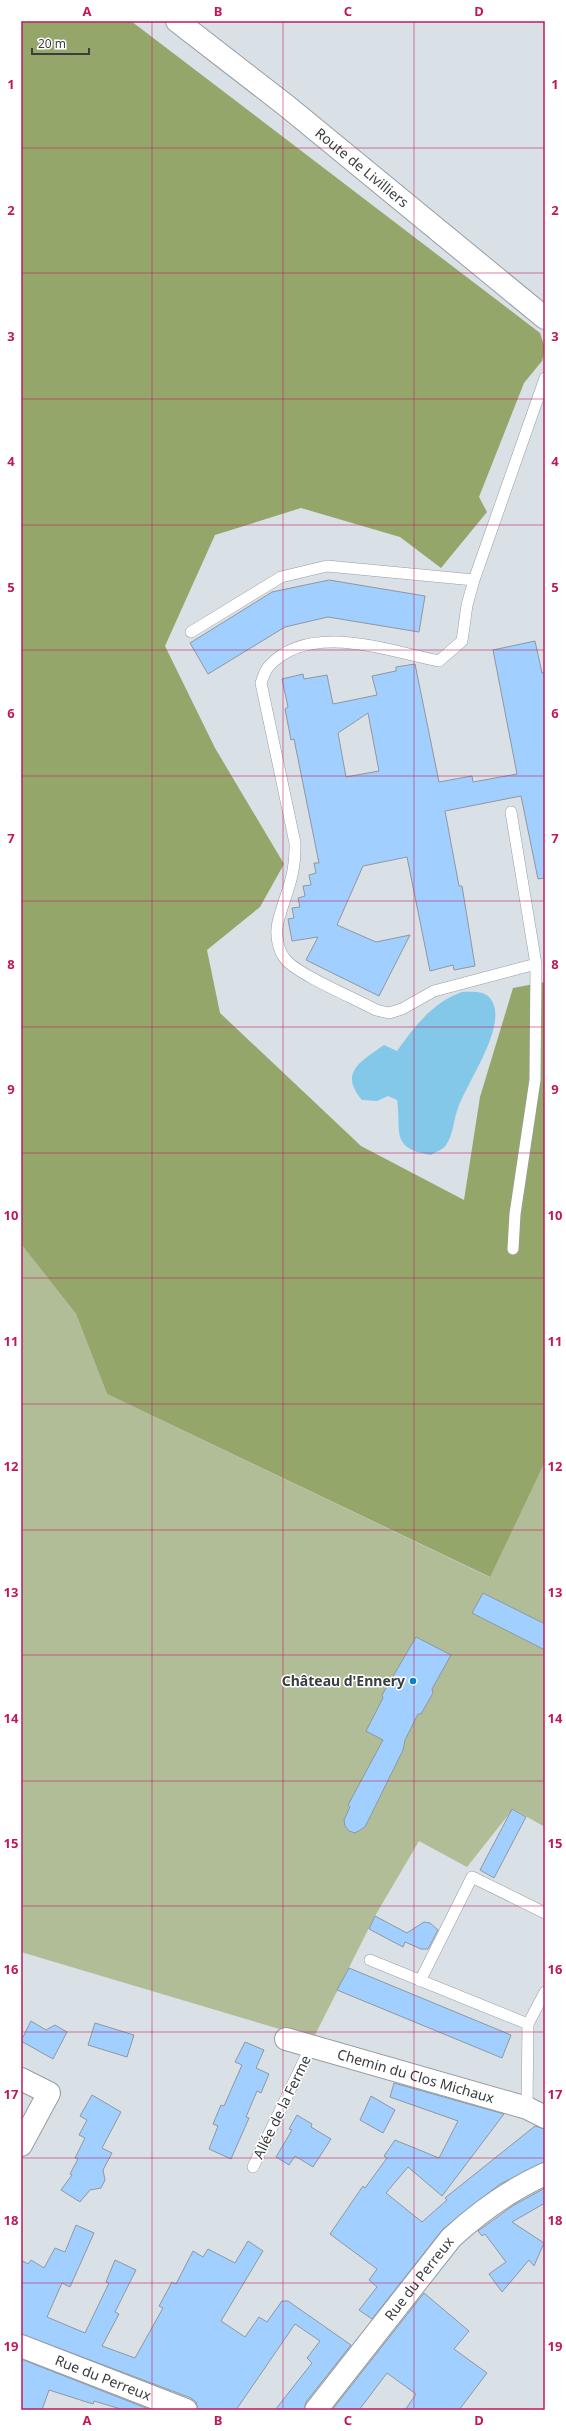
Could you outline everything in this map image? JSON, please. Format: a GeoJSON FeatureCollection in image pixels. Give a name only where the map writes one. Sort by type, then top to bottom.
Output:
{"type":"FeatureCollection","features":[{"type":"Feature","properties":{"kind":"street","name":"Route de Livilliers"},"geometry":{"type":"LineString","coordinates":[[177,21],[288,107],[545,318]]}},
{"type":"Feature","properties":{"kind":"street","name":"Chemin du Clos Michaux"},"geometry":{"type":"LineString","coordinates":[[286,2039],[536,2112]]}},
{"type":"Feature","properties":{"kind":"street"},"geometry":{"type":"LineString","coordinates":[[21,2079],[49,2093],[21,2145]]}},
{"type":"Feature","properties":{"kind":"street","name":"Rue du Perreux"},"geometry":{"type":"LineString","coordinates":[[316,2410],[451,2238],[470,2220],[511,2191],[545,2174]]}},
{"type":"Feature","properties":{"kind":"street","name":"Rue du Perreux"},"geometry":{"type":"LineString","coordinates":[[21,2346],[186,2410]]}},
{"type":"Feature","properties":{"kind":"lane"},"geometry":{"type":"LineString","coordinates":[[536,964],[434,991],[402,1009],[389,1014],[376,1010],[300,971],[286,960],[277,941],[278,923],[296,865],[295,850],[261,683],[268,667],[296,646],[337,640],[439,661],[462,641],[467,605],[474,580],[545,378]]}},
{"type":"Feature","properties":{"kind":"lane"},"geometry":{"type":"LineString","coordinates":[[191,632],[281,577],[327,566],[474,580]]}},
{"type":"Feature","properties":{"kind":"lane"},"geometry":{"type":"LineString","coordinates":[[511,812],[536,964],[535,1080],[515,1214],[513,1249]]}},
{"type":"Feature","properties":{"kind":"lane"},"geometry":{"type":"LineString","coordinates":[[420,1981],[472,1877],[545,1913]]}},
{"type":"Feature","properties":{"kind":"lane"},"geometry":{"type":"LineString","coordinates":[[370,1960],[528,2024]]}},
{"type":"Feature","properties":{"kind":"lane"},"geometry":{"type":"LineString","coordinates":[[536,2112],[528,2024],[545,1992]]}},
{"type":"Feature","properties":{"kind":"lane","name":"Allée de la Ferme"},"geometry":{"type":"LineString","coordinates":[[253,2167],[311,2046]]}},
{"type":"Feature","properties":{"kind":"green space"},"geometry":{"type":"Polygon","coordinates":[[[21,21],[131,21],[540,333],[545,348],[542,361],[524,383],[479,497],[487,512],[441,568],[400,537],[301,508],[215,535],[165,646],[215,748],[284,864],[260,907],[207,950],[220,1013],[361,1146],[464,1200],[480,1097],[513,988],[545,982],[545,1462],[490,1577],[107,1394],[76,1314],[21,1244],[21,21]]]}},
{"type":"Feature","properties":{"kind":"green space"},"geometry":{"type":"Polygon","coordinates":[[[21,1244],[76,1314],[107,1394],[489,1577],[545,1462],[545,1827],[513,1809],[467,1867],[419,1841],[375,1916],[313,2039],[21,1952],[21,1244]]]}},
{"type":"Feature","properties":{"kind":"water"},"geometry":{"type":"Polygon","coordinates":[[[462,992],[478,992],[489,997],[492,1001],[495,1012],[494,1025],[484,1054],[458,1108],[451,1136],[445,1147],[431,1155],[418,1152],[409,1148],[403,1143],[400,1136],[397,1100],[388,1096],[377,1101],[362,1100],[355,1090],[352,1082],[353,1075],[361,1062],[384,1045],[397,1051],[417,1024],[425,1016],[442,1002],[462,992]]]}},
{"type":"Feature","properties":{"kind":"building"},"geometry":{"type":"Polygon","coordinates":[[[329,580],[425,596],[419,632],[328,617],[285,627],[208,674],[190,643],[272,592],[329,580]]]}},
{"type":"Feature","properties":{"kind":"building"},"geometry":{"type":"Polygon","coordinates":[[[535,641],[542,673],[545,672],[545,878],[538,879],[521,796],[445,811],[459,886],[462,886],[475,966],[454,970],[453,965],[430,971],[407,857],[363,866],[337,925],[376,942],[410,935],[379,996],[306,960],[318,937],[292,941],[288,919],[294,918],[292,908],[300,907],[298,898],[305,896],[303,886],[311,885],[309,875],[316,873],[314,863],[319,863],[294,739],[291,740],[285,709],[288,707],[282,679],[303,674],[304,679],[327,675],[333,704],[377,695],[372,676],[396,671],[396,667],[415,664],[439,782],[472,776],[473,782],[517,774],[493,650],[535,641]],[[368,713],[338,733],[346,777],[379,771],[368,713]]]}},
{"type":"Feature","properties":{"kind":"building"},"geometry":{"type":"Polygon","coordinates":[[[483,1593],[545,1624],[545,1650],[472,1613],[483,1593]]]}},
{"type":"Feature","properties":{"kind":"building"},"geometry":{"type":"Polygon","coordinates":[[[416,1637],[451,1655],[432,1689],[433,1693],[421,1714],[418,1714],[405,1740],[403,1750],[365,1827],[355,1833],[349,1831],[345,1826],[344,1820],[350,1807],[348,1805],[383,1740],[366,1731],[383,1698],[382,1695],[416,1637]]]}},
{"type":"Feature","properties":{"kind":"building"},"geometry":{"type":"Polygon","coordinates":[[[512,1809],[526,1817],[494,1878],[480,1870],[512,1809]]]}},
{"type":"Feature","properties":{"kind":"building"},"geometry":{"type":"Polygon","coordinates":[[[375,1916],[407,1933],[424,1922],[430,1923],[438,1930],[428,1949],[421,1949],[405,1942],[403,1947],[369,1929],[375,1916]]]}},
{"type":"Feature","properties":{"kind":"building"},"geometry":{"type":"Polygon","coordinates":[[[349,1968],[511,2035],[502,2058],[337,1990],[349,1968]]]}},
{"type":"Feature","properties":{"kind":"building"},"geometry":{"type":"Polygon","coordinates":[[[31,2021],[46,2030],[55,2025],[67,2032],[53,2059],[21,2041],[31,2021]]]}},
{"type":"Feature","properties":{"kind":"building"},"geometry":{"type":"Polygon","coordinates":[[[95,2023],[134,2035],[127,2057],[88,2045],[95,2023]]]}},
{"type":"Feature","properties":{"kind":"building"},"geometry":{"type":"Polygon","coordinates":[[[245,2042],[264,2050],[256,2068],[269,2074],[261,2093],[257,2091],[246,2117],[249,2118],[231,2159],[209,2149],[218,2126],[213,2124],[221,2105],[224,2106],[242,2065],[235,2062],[245,2042]]]}},
{"type":"Feature","properties":{"kind":"building"},"geometry":{"type":"Polygon","coordinates":[[[394,2083],[504,2114],[442,2196],[408,2167],[386,2193],[422,2222],[447,2200],[445,2198],[535,2126],[545,2129],[545,2162],[500,2184],[443,2229],[372,2319],[359,2310],[377,2287],[369,2280],[377,2269],[330,2234],[363,2186],[365,2188],[387,2158],[384,2156],[395,2140],[439,2158],[458,2121],[390,2097],[394,2083]]]}},
{"type":"Feature","properties":{"kind":"building"},"geometry":{"type":"Polygon","coordinates":[[[92,2095],[121,2112],[102,2148],[112,2153],[103,2170],[105,2180],[101,2188],[90,2190],[80,2202],[61,2190],[72,2175],[70,2174],[78,2159],[75,2158],[85,2138],[79,2135],[87,2120],[80,2116],[92,2095]]]}},
{"type":"Feature","properties":{"kind":"building"},"geometry":{"type":"Polygon","coordinates":[[[371,2096],[395,2110],[383,2133],[360,2120],[371,2096]]]}},
{"type":"Feature","properties":{"kind":"building"},"geometry":{"type":"Polygon","coordinates":[[[297,2115],[312,2124],[311,2127],[331,2139],[313,2167],[295,2156],[289,2165],[276,2157],[292,2130],[289,2129],[297,2115]]]}},
{"type":"Feature","properties":{"kind":"building"},"geometry":{"type":"Polygon","coordinates":[[[545,2188],[545,2203],[512,2222],[544,2243],[534,2266],[529,2260],[502,2292],[489,2274],[506,2262],[485,2234],[482,2236],[478,2231],[514,2205],[545,2188]]]}},
{"type":"Feature","properties":{"kind":"building"},"geometry":{"type":"Polygon","coordinates":[[[76,2225],[94,2233],[70,2287],[62,2283],[47,2317],[85,2333],[109,2283],[106,2282],[115,2260],[136,2270],[115,2312],[119,2314],[102,2346],[135,2358],[163,2308],[159,2306],[172,2282],[176,2284],[193,2251],[203,2257],[208,2249],[235,2263],[248,2241],[263,2251],[221,2321],[245,2337],[259,2317],[267,2322],[282,2301],[288,2301],[351,2345],[306,2402],[304,2410],[275,2410],[312,2363],[307,2358],[320,2341],[295,2324],[236,2410],[198,2410],[196,2402],[191,2398],[21,2334],[21,2260],[28,2264],[31,2260],[44,2268],[55,2248],[65,2252],[76,2225]]]}},
{"type":"Feature","properties":{"kind":"building"},"geometry":{"type":"Polygon","coordinates":[[[424,2293],[469,2331],[454,2349],[487,2373],[459,2410],[405,2410],[416,2394],[387,2373],[359,2410],[332,2410],[424,2293]]]}},
{"type":"Feature","properties":{"kind":"building"},"geometry":{"type":"Polygon","coordinates":[[[21,2359],[151,2410],[124,2410],[94,2401],[93,2404],[49,2390],[42,2410],[21,2410],[21,2359]]]}},
{"type":"Feature","properties":{"kind":"place","name":"Château d'Ennery"},"geometry":{"type":"Point","coordinates":[413,1681]}}]}
